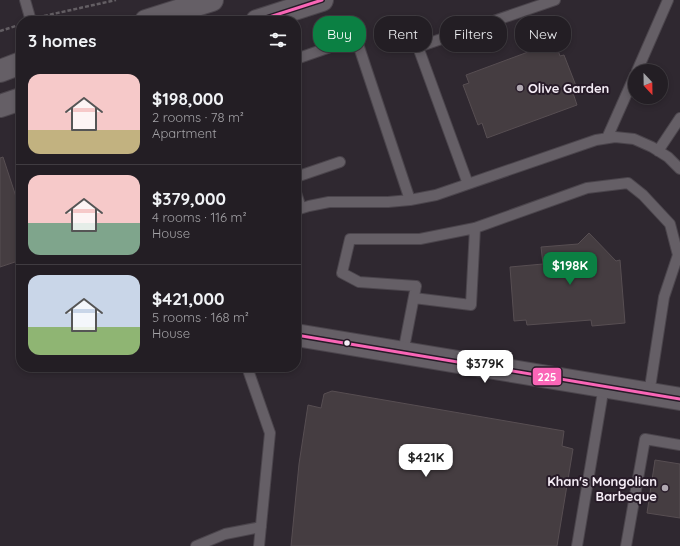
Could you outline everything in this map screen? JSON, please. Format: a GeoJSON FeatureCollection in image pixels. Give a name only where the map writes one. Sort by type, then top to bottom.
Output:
{"type":"FeatureCollection","features":[{"type":"Feature","properties":{"kind":"street"},"geometry":{"type":"LineString","coordinates":[[162,16],[212,0]]}},
{"type":"Feature","properties":{"kind":"street"},"geometry":{"type":"LineString","coordinates":[[273,12],[322,0]]}},
{"type":"Feature","properties":{"kind":"street"},"geometry":{"type":"LineString","coordinates":[[0,71],[16,64]]}},
{"type":"Feature","properties":{"kind":"street"},"geometry":{"type":"LineString","coordinates":[[0,106],[16,101]]}},
{"type":"Feature","properties":{"kind":"street"},"geometry":{"type":"LineString","coordinates":[[301,336],[680,399]]}},
{"type":"Feature","properties":{"kind":"lane"},"geometry":{"type":"LineString","coordinates":[[25,0],[27,16]]}},
{"type":"Feature","properties":{"kind":"lane"},"geometry":{"type":"LineString","coordinates":[[468,184],[418,47],[555,0]]}},
{"type":"Feature","properties":{"kind":"lane"},"geometry":{"type":"LineString","coordinates":[[640,64],[668,0]]}},
{"type":"Feature","properties":{"kind":"lane"},"geometry":{"type":"LineString","coordinates":[[301,57],[356,38],[410,200]]}},
{"type":"Feature","properties":{"kind":"lane"},"geometry":{"type":"LineString","coordinates":[[608,138],[628,91]]}},
{"type":"Feature","properties":{"kind":"lane"},"geometry":{"type":"LineString","coordinates":[[658,151],[680,118]]}},
{"type":"Feature","properties":{"kind":"lane"},"geometry":{"type":"LineString","coordinates":[[301,208],[329,202],[388,202],[436,195],[596,140],[615,137],[634,139],[668,157],[680,169]]}},
{"type":"Feature","properties":{"kind":"lane"},"geometry":{"type":"LineString","coordinates":[[301,175],[340,162]]}},
{"type":"Feature","properties":{"kind":"lane"},"geometry":{"type":"LineString","coordinates":[[403,352],[416,286],[359,282],[342,273],[350,239],[420,239],[475,228],[587,188],[628,182],[643,195],[670,224],[678,255],[664,297],[649,394]]}},
{"type":"Feature","properties":{"kind":"lane"},"geometry":{"type":"LineString","coordinates":[[414,298],[471,305],[475,228]]}},
{"type":"Feature","properties":{"kind":"lane"},"geometry":{"type":"LineString","coordinates":[[249,372],[270,433],[259,546]]}},
{"type":"Feature","properties":{"kind":"lane"},"geometry":{"type":"LineString","coordinates":[[577,546],[604,386]]}},
{"type":"Feature","properties":{"kind":"lane"},"geometry":{"type":"LineString","coordinates":[[626,546],[646,439],[680,445]]}},
{"type":"Feature","properties":{"kind":"lane"},"geometry":{"type":"LineString","coordinates":[[196,546],[225,534],[261,527]]}},
{"type":"Feature","properties":{"kind":"path"},"geometry":{"type":"LineString","coordinates":[[46,16],[116,0]]}},
{"type":"Feature","properties":{"kind":"path"},"geometry":{"type":"LineString","coordinates":[[0,32],[16,26]]}},
{"type":"Feature","properties":{"kind":"building","name":"Olive Garden"},"geometry":{"type":"Polygon","coordinates":[[[528,52],[559,52],[560,56],[564,55],[578,91],[573,93],[577,105],[487,138],[482,123],[478,125],[463,85],[469,83],[466,75],[528,52]]]}},
{"type":"Feature","properties":{"kind":"building"},"geometry":{"type":"Polygon","coordinates":[[[3,157],[16,197],[16,262],[0,267],[0,158],[3,157]]]}},
{"type":"Feature","properties":{"kind":"building"},"geometry":{"type":"Polygon","coordinates":[[[589,233],[616,261],[620,260],[625,323],[592,326],[591,320],[527,325],[526,320],[514,321],[510,267],[543,264],[541,247],[578,244],[589,233]]]}},
{"type":"Feature","properties":{"kind":"building"},"geometry":{"type":"Polygon","coordinates":[[[332,391],[564,431],[562,446],[573,449],[557,546],[291,546],[299,464],[308,405],[321,408],[324,394],[332,391]]]}},
{"type":"Feature","properties":{"kind":"building","name":"Khan's Mongolian Barbeque"},"geometry":{"type":"Polygon","coordinates":[[[655,460],[680,464],[680,518],[647,513],[655,460]]]}},
{"type":"Feature","properties":{"kind":"transit line","name":"225"},"geometry":{"type":"LineString","coordinates":[[272,16],[322,0]]}},
{"type":"Feature","properties":{"kind":"transit line","name":"225"},"geometry":{"type":"LineString","coordinates":[[301,336],[680,399]]}},
{"type":"Feature","properties":{"kind":"place","name":"Olive Garden"},"geometry":{"type":"Point","coordinates":[520,88]}},
{"type":"Feature","properties":{"kind":"place","name":"Khan's Mongolian Barbeque"},"geometry":{"type":"Point","coordinates":[665,488]}}]}
